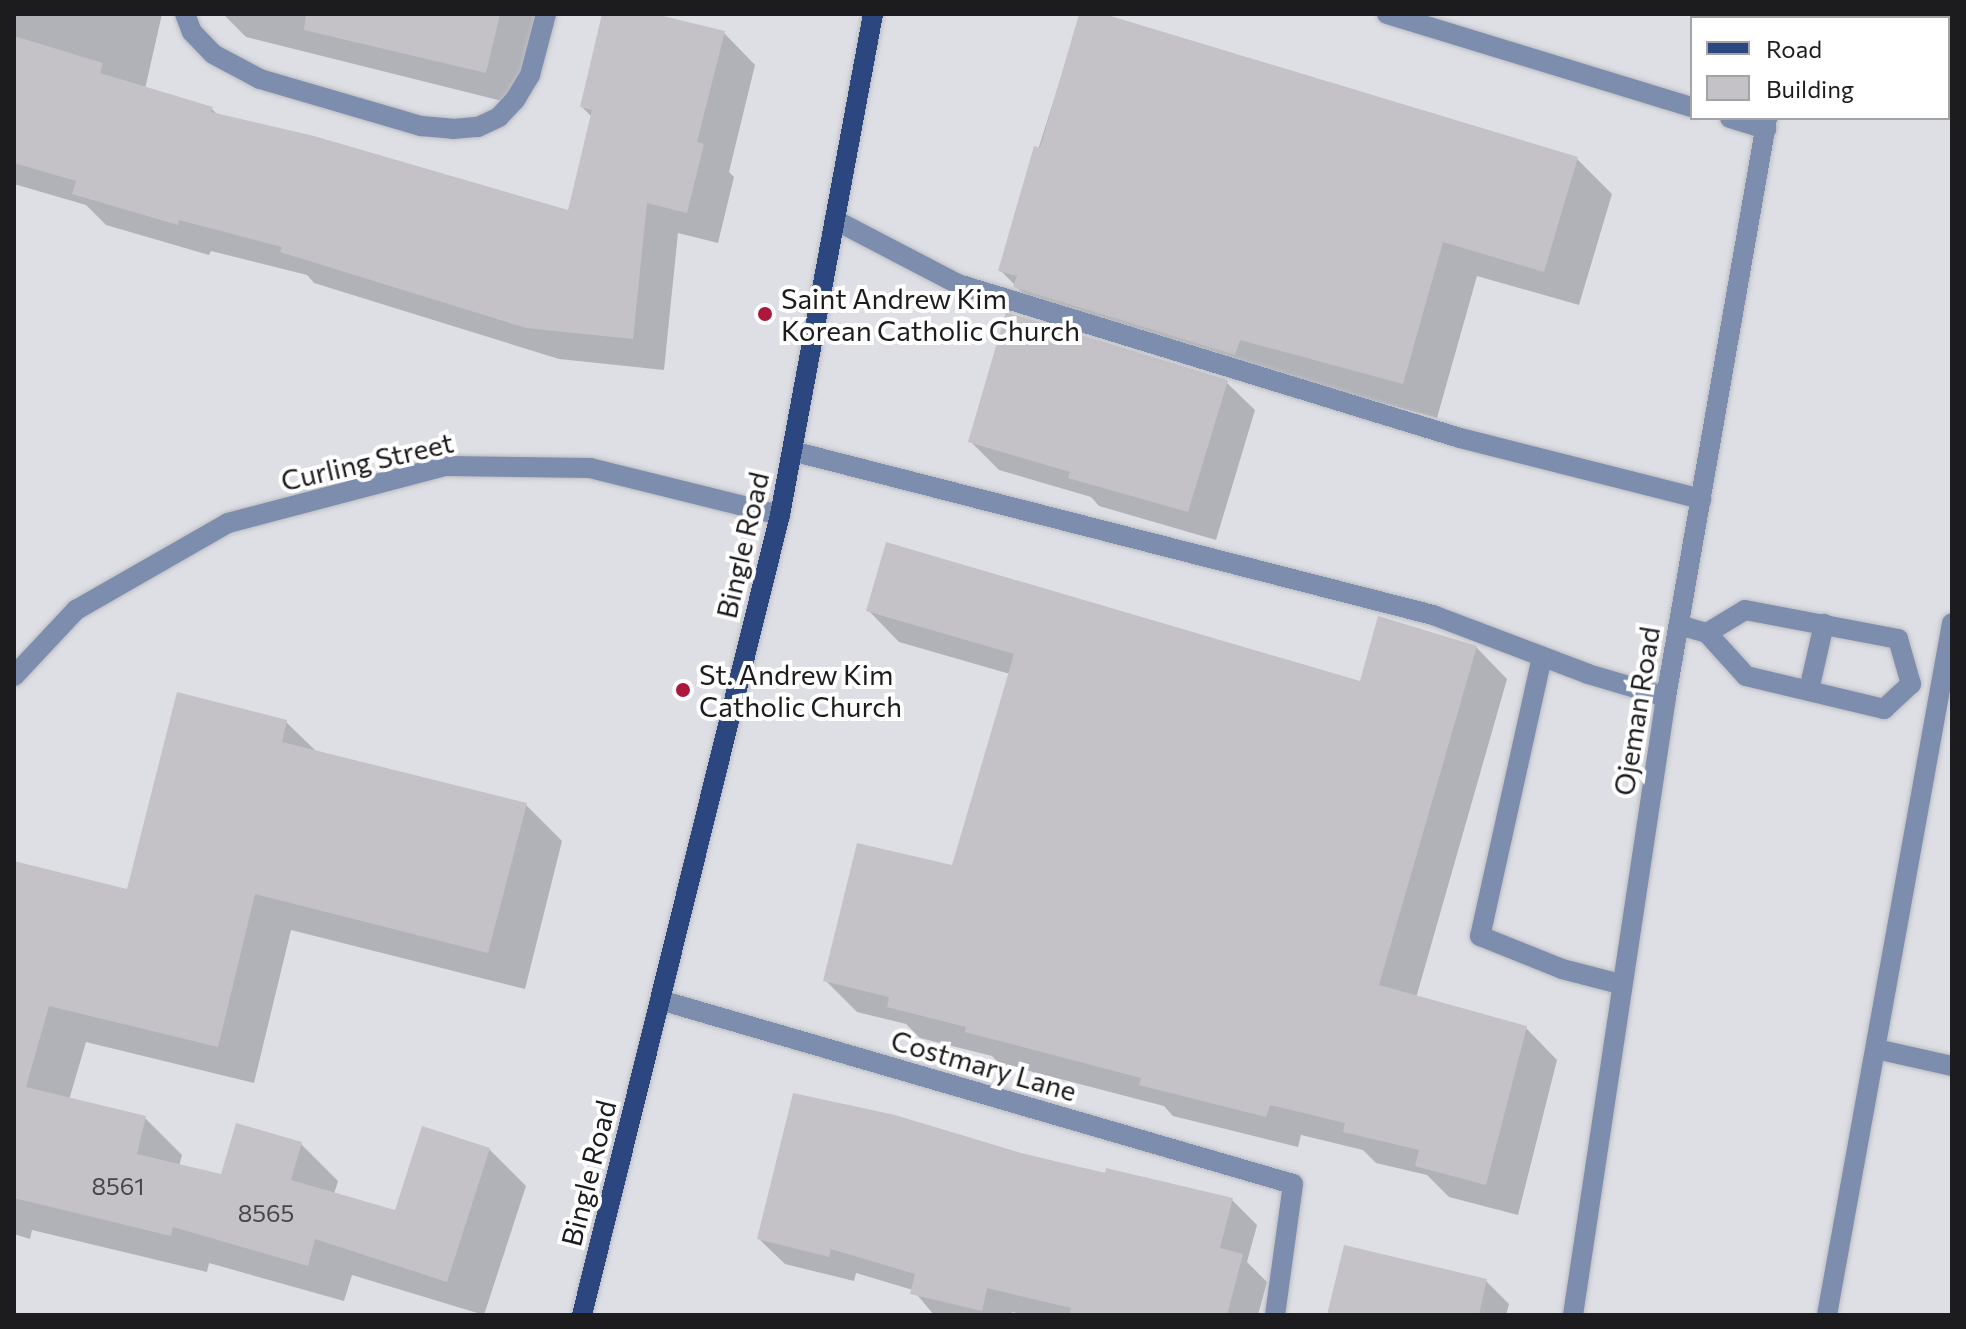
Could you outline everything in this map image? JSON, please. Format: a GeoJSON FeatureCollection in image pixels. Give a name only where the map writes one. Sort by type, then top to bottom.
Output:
{"type":"FeatureCollection","features":[{"type":"Feature","properties":{"kind":"main road","name":"Bingle Road"},"geometry":{"type":"LineString","coordinates":[[582,1315],[780,515],[873,14]]}},
{"type":"Feature","properties":{"kind":"street"},"geometry":{"type":"LineString","coordinates":[[189,23],[213,54],[260,79],[421,126],[478,127],[499,117],[515,100],[530,75],[546,14]]}},
{"type":"Feature","properties":{"kind":"street"},"geometry":{"type":"LineString","coordinates":[[1387,14],[1690,106]]}},
{"type":"Feature","properties":{"kind":"street"},"geometry":{"type":"LineString","coordinates":[[1744,120],[1766,123]]}},
{"type":"Feature","properties":{"kind":"street","name":"Ojeman Road"},"geometry":{"type":"LineString","coordinates":[[1573,1315],[1620,984],[1666,697],[1766,123]]}},
{"type":"Feature","properties":{"kind":"street"},"geometry":{"type":"LineString","coordinates":[[835,220],[958,284],[1460,438],[1701,499]]}},
{"type":"Feature","properties":{"kind":"street"},"geometry":{"type":"LineString","coordinates":[[792,451],[1433,615],[1542,657],[1666,697]]}},
{"type":"Feature","properties":{"kind":"street","name":"Curling Street"},"geometry":{"type":"LineString","coordinates":[[14,676],[76,610],[228,523],[446,466],[590,468],[780,515]]}},
{"type":"Feature","properties":{"kind":"street"},"geometry":{"type":"LineString","coordinates":[[1707,633],[1745,610],[1898,639],[1911,684]]}},
{"type":"Feature","properties":{"kind":"street"},"geometry":{"type":"LineString","coordinates":[[1827,1315],[1952,623]]}},
{"type":"Feature","properties":{"kind":"street"},"geometry":{"type":"LineString","coordinates":[[1809,690],[1824,624]]}},
{"type":"Feature","properties":{"kind":"street"},"geometry":{"type":"LineString","coordinates":[[1679,625],[1707,633],[1746,676],[1884,709],[1911,684]]}},
{"type":"Feature","properties":{"kind":"street"},"geometry":{"type":"LineString","coordinates":[[1542,657],[1480,936],[1562,969],[1620,984]]}},
{"type":"Feature","properties":{"kind":"street"},"geometry":{"type":"LineString","coordinates":[[1911,684],[1941,689]]}},
{"type":"Feature","properties":{"kind":"street","name":"Costmary Lane"},"geometry":{"type":"LineString","coordinates":[[660,1000],[1293,1184],[1275,1315]]}},
{"type":"Feature","properties":{"kind":"street"},"geometry":{"type":"LineString","coordinates":[[1876,1049],[1952,1066]]}},
{"type":"Feature","properties":{"kind":"building"},"geometry":{"type":"Polygon","coordinates":[[[306,14],[500,14],[486,73],[304,30],[306,14]]]}},
{"type":"Feature","properties":{"kind":"building"},"geometry":{"type":"Polygon","coordinates":[[[602,14],[655,14],[725,31],[697,142],[704,144],[687,213],[647,203],[633,339],[526,328],[280,252],[282,247],[179,220],[178,225],[72,194],[76,181],[14,163],[14,36],[103,63],[100,73],[213,107],[211,112],[314,136],[568,210],[592,110],[580,107],[602,14]]]}},
{"type":"Feature","properties":{"kind":"building"},"geometry":{"type":"Polygon","coordinates":[[[1079,14],[1104,14],[1578,157],[1544,272],[1443,242],[1403,384],[1240,340],[1235,355],[1013,287],[1017,276],[998,271],[1034,146],[1040,148],[1079,14]]]}},
{"type":"Feature","properties":{"kind":"building"},"geometry":{"type":"Polygon","coordinates":[[[1006,312],[1228,380],[1188,512],[1068,478],[1070,472],[968,442],[1006,312]]]}},
{"type":"Feature","properties":{"kind":"building"},"geometry":{"type":"Polygon","coordinates":[[[886,542],[1360,681],[1378,616],[1477,646],[1379,985],[1527,1026],[1486,1185],[1415,1166],[1419,1150],[1343,1132],[1345,1123],[1270,1105],[1266,1117],[1139,1085],[1141,1078],[965,1032],[966,1027],[887,1007],[889,997],[823,981],[857,843],[952,865],[1014,654],[866,611],[886,542]]]}},
{"type":"Feature","properties":{"kind":"building"},"geometry":{"type":"Polygon","coordinates":[[[177,692],[287,720],[282,742],[527,803],[488,953],[255,894],[218,1047],[49,1006],[26,1087],[146,1116],[137,1154],[221,1174],[236,1123],[302,1142],[291,1180],[395,1210],[422,1126],[490,1148],[447,1282],[315,1239],[308,1266],[173,1227],[171,1236],[14,1198],[14,861],[127,889],[177,692]]]}},
{"type":"Feature","properties":{"kind":"building"},"geometry":{"type":"Polygon","coordinates":[[[793,1093],[895,1115],[1021,1153],[1105,1173],[1106,1168],[1233,1198],[1220,1248],[1243,1254],[1227,1315],[1069,1315],[1071,1308],[987,1288],[982,1311],[910,1294],[915,1274],[831,1249],[829,1257],[757,1239],[793,1093]]]}},
{"type":"Feature","properties":{"kind":"building"},"geometry":{"type":"Polygon","coordinates":[[[1344,1245],[1487,1279],[1479,1315],[1327,1315],[1344,1245]]]}},
{"type":"Feature","properties":{"kind":"place","name":"Saint Andrew Kim Korean Catholic Church"},"geometry":{"type":"Point","coordinates":[765,314]}},
{"type":"Feature","properties":{"kind":"place","name":"St. Andrew Kim Catholic Church"},"geometry":{"type":"Point","coordinates":[683,690]}}]}
